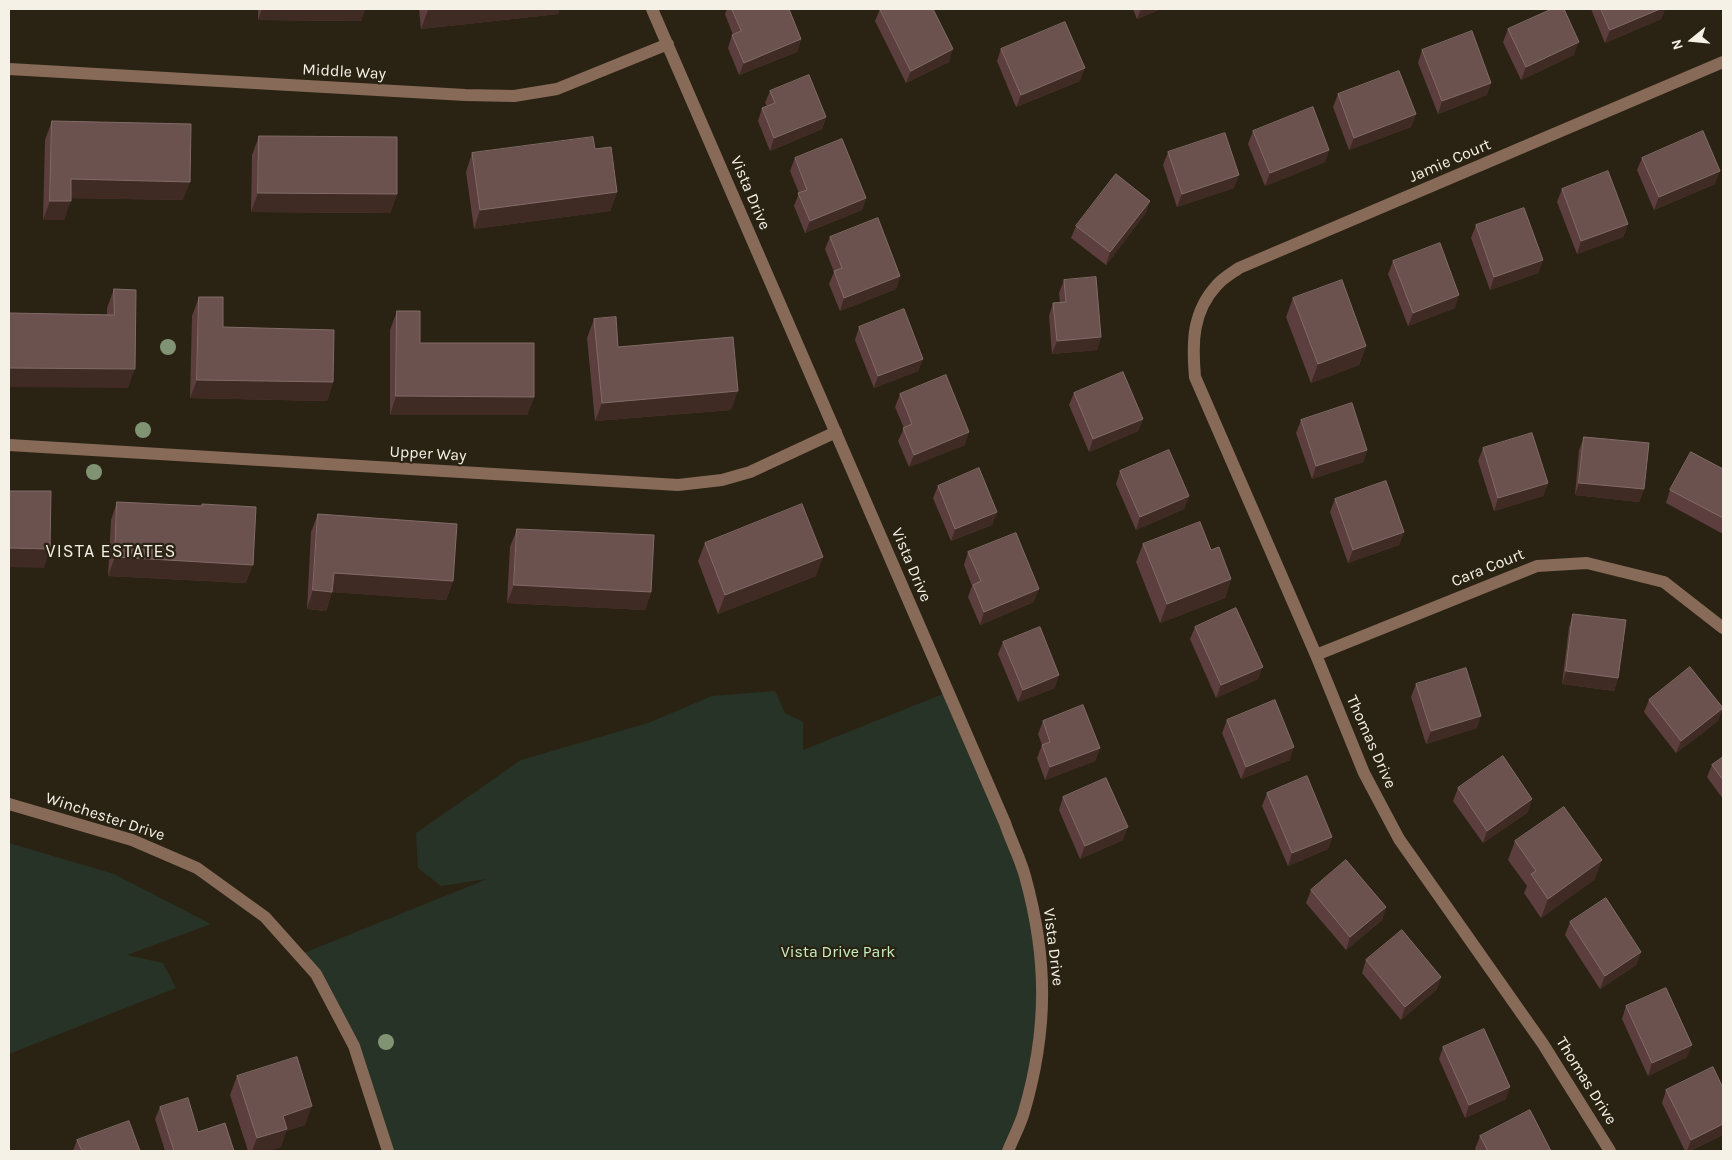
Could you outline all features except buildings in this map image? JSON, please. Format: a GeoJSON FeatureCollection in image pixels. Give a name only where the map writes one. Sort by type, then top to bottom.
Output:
{"type":"FeatureCollection","features":[{"type":"Feature","properties":{"kind":"street","name":"Vista Drive"},"geometry":{"type":"LineString","coordinates":[[652,9],[1005,823],[1025,875],[1043,970],[1043,1009],[1033,1077],[1023,1114],[1008,1151]]}},
{"type":"Feature","properties":{"kind":"street","name":"Middle Way"},"geometry":{"type":"LineString","coordinates":[[9,69],[465,95],[514,96],[557,88],[668,44]]}},
{"type":"Feature","properties":{"kind":"street","name":"Jamie Court"},"geometry":{"type":"LineString","coordinates":[[1201,306],[1218,284],[1239,268],[1723,62]]}},
{"type":"Feature","properties":{"kind":"street","name":"Thomas Drive"},"geometry":{"type":"LineString","coordinates":[[1201,306],[1192,344],[1195,377],[1316,655],[1364,772],[1399,839],[1543,1044],[1610,1151]]}},
{"type":"Feature","properties":{"kind":"street","name":"Upper Way"},"geometry":{"type":"LineString","coordinates":[[9,445],[678,485],[722,480],[750,472],[836,432]]}},
{"type":"Feature","properties":{"kind":"street","name":"Cara Court"},"geometry":{"type":"LineString","coordinates":[[1316,655],[1537,566],[1587,563],[1664,582],[1723,628]]}},
{"type":"Feature","properties":{"kind":"street","name":"Winchester Drive"},"geometry":{"type":"LineString","coordinates":[[9,804],[132,840],[197,868],[265,917],[316,974],[354,1046],[388,1151]]}},
{"type":"Feature","properties":{"kind":"green space","name":"Vista Drive Park"},"geometry":{"type":"Polygon","coordinates":[[[775,691],[785,713],[803,722],[803,750],[948,692],[1025,875],[1043,970],[1033,1077],[1008,1151],[388,1151],[354,1046],[299,955],[487,879],[441,886],[418,868],[416,833],[521,760],[648,723],[712,696],[775,691]]]}},
{"type":"Feature","properties":{"kind":"green space"},"geometry":{"type":"Polygon","coordinates":[[[9,843],[114,874],[211,924],[127,955],[163,963],[176,988],[9,1054],[9,843]]]}},
{"type":"Feature","properties":{"kind":"district","name":"VISTA ESTATES"},"geometry":{"type":"Point","coordinates":[111,552]}}]}
